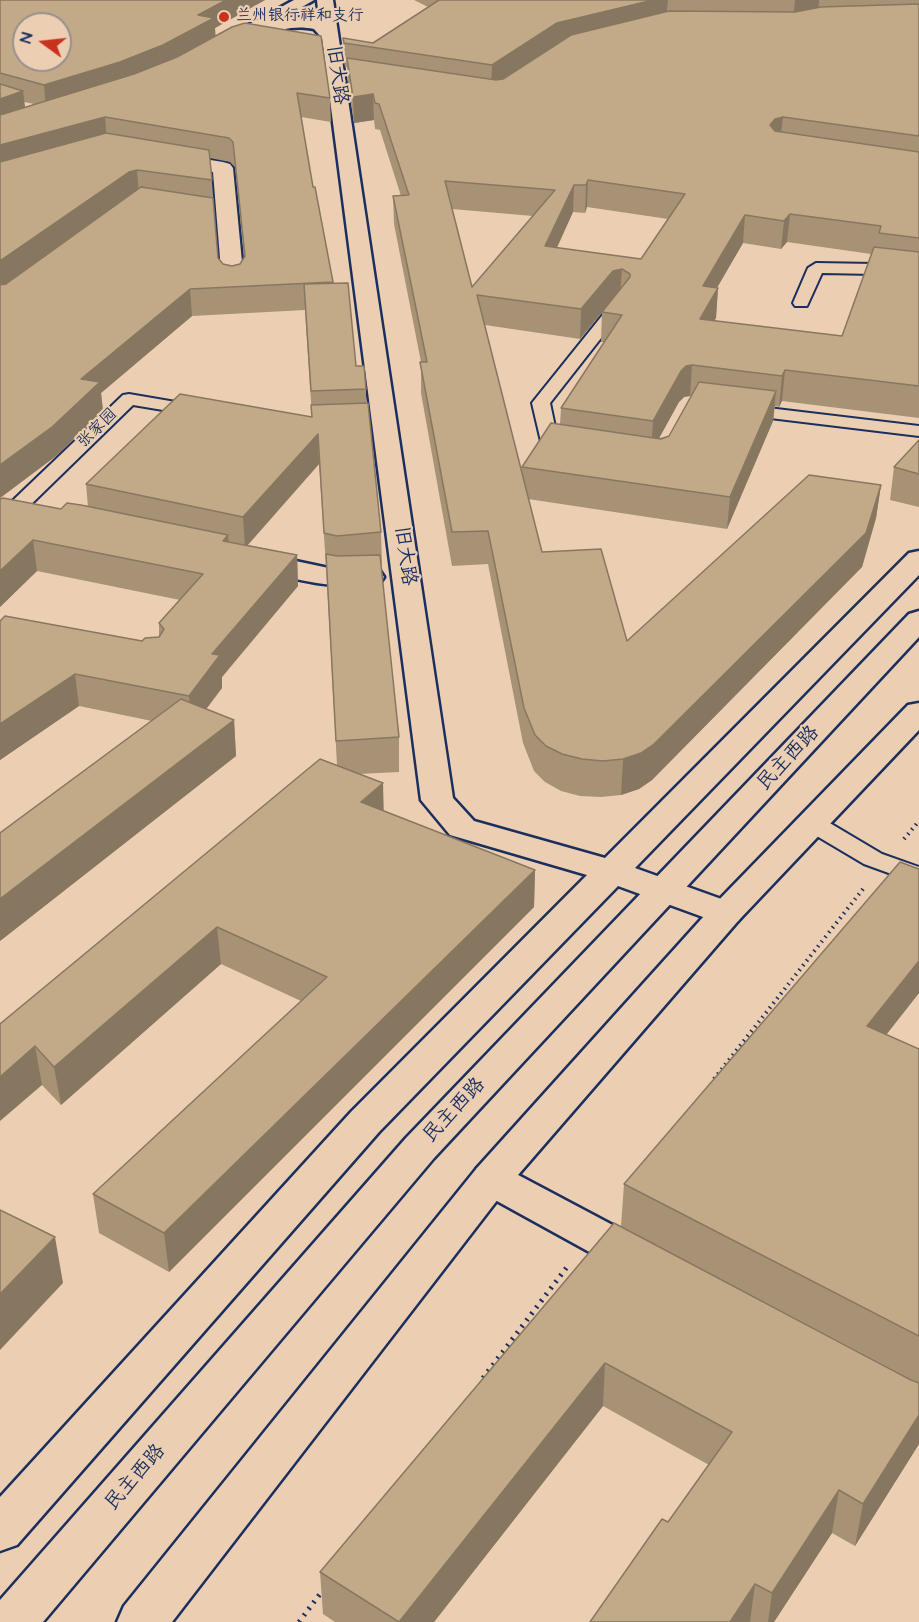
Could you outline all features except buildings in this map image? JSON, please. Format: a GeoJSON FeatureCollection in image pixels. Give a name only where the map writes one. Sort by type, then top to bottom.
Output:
{"type":"FeatureCollection","features":[{"type":"Feature","properties":{"kind":"street"},"geometry":{"type":"LineString","coordinates":[[201,58],[306,0]]}},
{"type":"Feature","properties":{"kind":"street","name":"旧大路"},"geometry":{"type":"LineString","coordinates":[[325,0],[331,38],[341,74],[374,425],[406,575],[437,801],[462,828],[611,871],[726,913]]}},
{"type":"Feature","properties":{"kind":"street"},"geometry":{"type":"LineString","coordinates":[[230,42],[269,26],[296,21],[320,25],[331,38]]}},
{"type":"Feature","properties":{"kind":"street"},"geometry":{"type":"LineString","coordinates":[[153,157],[223,168],[233,283]]}},
{"type":"Feature","properties":{"kind":"street"},"geometry":{"type":"LineString","coordinates":[[206,213],[228,216]]}},
{"type":"Feature","properties":{"kind":"street","name":"张家园"},"geometry":{"type":"LineString","coordinates":[[3,516],[42,519]]}},
{"type":"Feature","properties":{"kind":"street"},"geometry":{"type":"LineString","coordinates":[[225,554],[338,578],[406,575]]}},
{"type":"Feature","properties":{"kind":"street"},"geometry":{"type":"LineString","coordinates":[[0,1530],[364,1122],[919,559]]}},
{"type":"Feature","properties":{"kind":"street","name":"民主西路"},"geometry":{"type":"LineString","coordinates":[[12,1622],[420,1148],[919,620]]}},
{"type":"Feature","properties":{"kind":"street"},"geometry":{"type":"LineString","coordinates":[[142,1622],[491,1179],[726,913],[814,824],[919,712]]}},
{"type":"Feature","properties":{"kind":"street"},"geometry":{"type":"LineString","coordinates":[[491,1179],[676,1278]]}},
{"type":"Feature","properties":{"kind":"lane"},"geometry":{"type":"LineString","coordinates":[[801,303],[816,268],[875,269],[919,274]]}},
{"type":"Feature","properties":{"kind":"lane"},"geometry":{"type":"LineString","coordinates":[[583,450],[550,446],[541,403],[619,305]]}},
{"type":"Feature","properties":{"kind":"lane","name":"张家园"},"geometry":{"type":"LineString","coordinates":[[3,516],[129,399],[219,414]]}},
{"type":"Feature","properties":{"kind":"lane"},"geometry":{"type":"LineString","coordinates":[[724,408],[919,431]]}},
{"type":"Feature","properties":{"kind":"lane"},"geometry":{"type":"LineString","coordinates":[[814,824],[873,859],[919,876]]}},
{"type":"Feature","properties":{"kind":"place","name":"兰州银行祥和支行"},"geometry":{"type":"Point","coordinates":[224,17]}}]}
